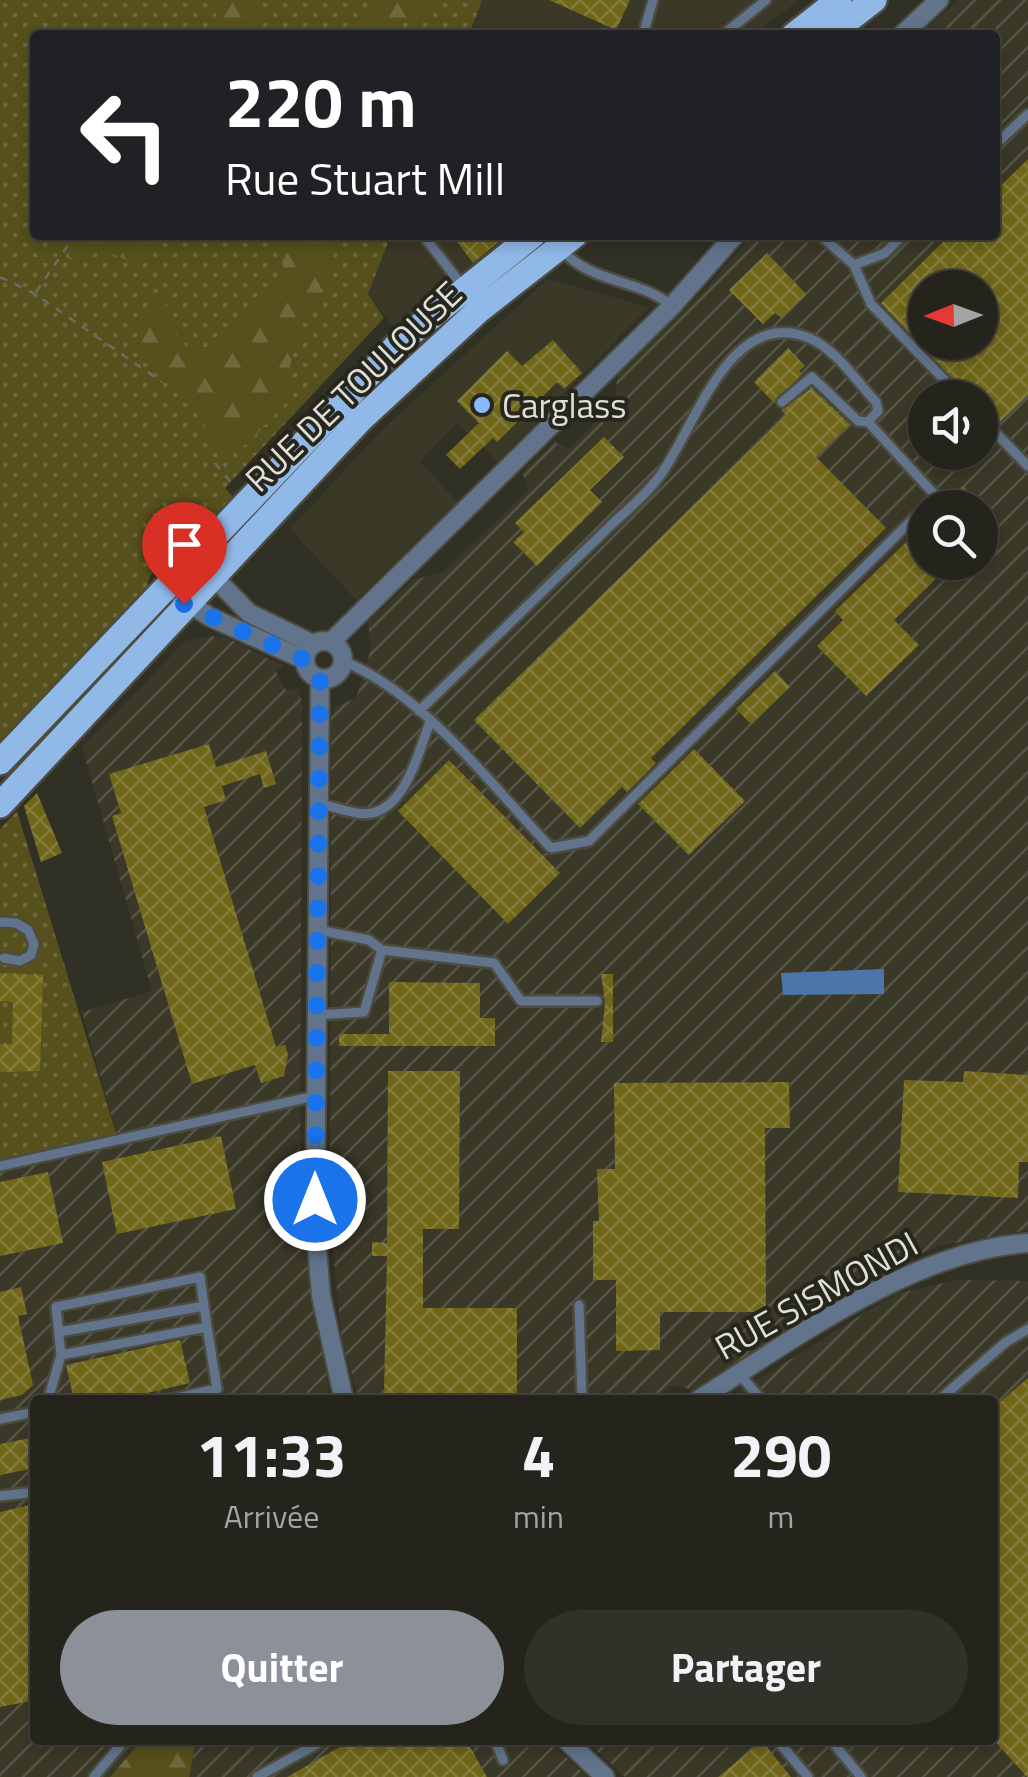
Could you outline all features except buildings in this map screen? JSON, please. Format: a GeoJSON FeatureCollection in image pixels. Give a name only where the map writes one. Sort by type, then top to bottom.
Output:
{"type":"FeatureCollection","features":[{"type":"Feature","properties":{"kind":"main road"},"geometry":{"type":"LineString","coordinates":[[800,30],[839,0]]}},
{"type":"Feature","properties":{"kind":"main road"},"geometry":{"type":"LineString","coordinates":[[835,30],[874,0]]}},
{"type":"Feature","properties":{"kind":"main road","name":"RUE DE TOULOUSE"},"geometry":{"type":"LineString","coordinates":[[0,805],[250,501],[401,341],[526,240]]}},
{"type":"Feature","properties":{"kind":"main road","name":"RUE DE TOULOUSE"},"geometry":{"type":"LineString","coordinates":[[0,762],[180,585],[213,576],[420,362],[563,240]]}},
{"type":"Feature","properties":{"kind":"street"},"geometry":{"type":"LineString","coordinates":[[907,30],[939,0]]}},
{"type":"Feature","properties":{"kind":"street"},"geometry":{"type":"LineString","coordinates":[[180,585],[316,648],[340,650],[343,662],[332,677],[320,678],[309,672],[316,648],[672,306],[731,240]]}},
{"type":"Feature","properties":{"kind":"street"},"geometry":{"type":"LineString","coordinates":[[213,576],[249,613],[316,648]]}},
{"type":"Feature","properties":{"kind":"street"},"geometry":{"type":"LineString","coordinates":[[320,678],[315,1224],[321,1296],[343,1395]]}},
{"type":"Feature","properties":{"kind":"street","name":"RUE SISMONDI"},"geometry":{"type":"LineString","coordinates":[[706,1395],[882,1289],[946,1259],[1028,1243]]}},
{"type":"Feature","properties":{"kind":"street"},"geometry":{"type":"LineString","coordinates":[[571,1745],[606,1777]]}},
{"type":"Feature","properties":{"kind":"lane"},"geometry":{"type":"LineString","coordinates":[[644,30],[652,0]]}},
{"type":"Feature","properties":{"kind":"lane"},"geometry":{"type":"LineString","coordinates":[[729,30],[766,0]]}},
{"type":"Feature","properties":{"kind":"lane"},"geometry":{"type":"LineString","coordinates":[[1000,140],[1028,114]]}},
{"type":"Feature","properties":{"kind":"lane"},"geometry":{"type":"LineString","coordinates":[[427,240],[464,288]]}},
{"type":"Feature","properties":{"kind":"lane"},"geometry":{"type":"LineString","coordinates":[[565,240],[586,272],[658,295],[672,306]]}},
{"type":"Feature","properties":{"kind":"lane"},"geometry":{"type":"LineString","coordinates":[[825,240],[854,266],[871,304],[945,380]]}},
{"type":"Feature","properties":{"kind":"lane"},"geometry":{"type":"LineString","coordinates":[[854,266],[885,253],[897,240]]}},
{"type":"Feature","properties":{"kind":"lane"},"geometry":{"type":"LineString","coordinates":[[419,711],[661,475],[730,360],[758,340],[797,335],[820,344],[876,402],[878,411],[868,422]]}},
{"type":"Feature","properties":{"kind":"lane"},"geometry":{"type":"LineString","coordinates":[[343,662],[394,688],[552,848],[589,841],[936,496],[868,422],[858,421],[812,377],[782,402]]}},
{"type":"Feature","properties":{"kind":"lane"},"geometry":{"type":"LineString","coordinates":[[998,435],[1028,466]]}},
{"type":"Feature","properties":{"kind":"lane"},"geometry":{"type":"LineString","coordinates":[[316,802],[360,814],[389,805],[402,791],[430,722]]}},
{"type":"Feature","properties":{"kind":"lane"},"geometry":{"type":"LineString","coordinates":[[0,922],[16,922],[28,930],[34,944],[31,955],[20,962],[4,958]]}},
{"type":"Feature","properties":{"kind":"lane"},"geometry":{"type":"LineString","coordinates":[[316,930],[369,940],[382,950],[494,963],[521,1001],[597,1000]]}},
{"type":"Feature","properties":{"kind":"lane"},"geometry":{"type":"LineString","coordinates":[[315,1015],[364,1012],[382,950]]}},
{"type":"Feature","properties":{"kind":"lane"},"geometry":{"type":"LineString","coordinates":[[0,1166],[315,1096]]}},
{"type":"Feature","properties":{"kind":"lane"},"geometry":{"type":"LineString","coordinates":[[49,1395],[60,1355],[56,1307],[200,1277],[217,1389],[190,1395]]}},
{"type":"Feature","properties":{"kind":"lane"},"geometry":{"type":"LineString","coordinates":[[579,1305],[582,1395]]}},
{"type":"Feature","properties":{"kind":"lane"},"geometry":{"type":"LineString","coordinates":[[58,1332],[204,1306]]}},
{"type":"Feature","properties":{"kind":"lane"},"geometry":{"type":"LineString","coordinates":[[60,1355],[207,1328]]}},
{"type":"Feature","properties":{"kind":"lane"},"geometry":{"type":"LineString","coordinates":[[944,1395],[1006,1342],[1028,1329]]}},
{"type":"Feature","properties":{"kind":"lane"},"geometry":{"type":"LineString","coordinates":[[734,1377],[756,1395]]}},
{"type":"Feature","properties":{"kind":"lane"},"geometry":{"type":"LineString","coordinates":[[0,1419],[30,1413]]}},
{"type":"Feature","properties":{"kind":"lane"},"geometry":{"type":"LineString","coordinates":[[0,1496],[30,1493]]}},
{"type":"Feature","properties":{"kind":"lane"},"geometry":{"type":"LineString","coordinates":[[94,1777],[121,1745]]}},
{"type":"Feature","properties":{"kind":"lane"},"geometry":{"type":"LineString","coordinates":[[257,1777],[315,1745]]}},
{"type":"Feature","properties":{"kind":"lane"},"geometry":{"type":"LineString","coordinates":[[497,1745],[503,1760]]}},
{"type":"Feature","properties":{"kind":"lane"},"geometry":{"type":"LineString","coordinates":[[781,1745],[808,1777]]}},
{"type":"Feature","properties":{"kind":"lane"},"geometry":{"type":"LineString","coordinates":[[835,1745],[861,1777]]}},
{"type":"Feature","properties":{"kind":"path"},"geometry":{"type":"LineString","coordinates":[[35,294],[72,240]]}},
{"type":"Feature","properties":{"kind":"path"},"geometry":{"type":"LineString","coordinates":[[0,278],[35,294],[162,382]]}},
{"type":"Feature","properties":{"kind":"path"},"geometry":{"type":"LineString","coordinates":[[215,464],[250,501]]}},
{"type":"Feature","properties":{"kind":"shaded area"},"geometry":{"type":"Polygon","coordinates":[[[482,0],[799,0],[760,30],[471,30],[482,0]]]}},
{"type":"Feature","properties":{"kind":"shaded area"},"geometry":{"type":"Polygon","coordinates":[[[959,0],[1028,0],[1028,1230],[939,1246],[886,1269],[693,1390],[672,1385],[661,1395],[358,1395],[342,1341],[330,1221],[331,718],[335,707],[356,698],[371,649],[368,622],[413,580],[443,572],[528,490],[522,472],[554,442],[569,448],[614,403],[618,372],[707,288],[748,240],[1000,240],[1000,30],[924,30],[959,0]]]}},
{"type":"Feature","properties":{"kind":"shaded area"},"geometry":{"type":"Polygon","coordinates":[[[389,240],[503,240],[394,327],[368,294],[389,240]]]}},
{"type":"Feature","properties":{"kind":"shaded area"},"geometry":{"type":"Polygon","coordinates":[[[548,279],[649,307],[498,462],[457,423],[420,461],[457,502],[356,600],[290,529],[384,428],[548,279]]]}},
{"type":"Feature","properties":{"kind":"shaded area"},"geometry":{"type":"Polygon","coordinates":[[[209,636],[227,638],[283,666],[276,671],[286,690],[299,688],[300,1190],[329,1395],[30,1395],[30,1745],[138,1745],[110,1777],[0,1777],[0,1159],[117,1135],[82,1012],[152,991],[82,747],[186,641],[209,636]]]}},
{"type":"Feature","properties":{"kind":"shaded area"},"geometry":{"type":"Polygon","coordinates":[[[957,1280],[1028,1281],[1028,1777],[625,1777],[590,1745],[998,1745],[998,1395],[733,1395],[895,1294],[957,1280]]]}},
{"type":"Feature","properties":{"kind":"shaded area"},"geometry":{"type":"Polygon","coordinates":[[[553,1745],[587,1777],[189,1777],[195,1746],[553,1745]]]}},
{"type":"Feature","properties":{"kind":"green space"},"geometry":{"type":"Polygon","coordinates":[[[0,0],[482,0],[471,30],[30,30],[30,240],[389,240],[368,294],[384,318],[225,488],[233,497],[216,516],[160,564],[146,591],[0,745],[0,0]]]}},
{"type":"Feature","properties":{"kind":"green space"},"geometry":{"type":"Polygon","coordinates":[[[219,0],[257,0],[257,30],[213,30],[219,0]]]}},
{"type":"Feature","properties":{"kind":"green space"},"geometry":{"type":"Polygon","coordinates":[[[369,0],[433,0],[430,8],[401,25],[403,30],[355,30],[369,0]]]}},
{"type":"Feature","properties":{"kind":"green space"},"geometry":{"type":"Polygon","coordinates":[[[171,240],[155,247],[147,263],[135,263],[98,248],[71,260],[43,241],[171,240]]]}},
{"type":"Feature","properties":{"kind":"green space"},"geometry":{"type":"Polygon","coordinates":[[[277,240],[335,240],[332,280],[300,324],[290,367],[291,397],[246,445],[219,451],[182,394],[135,345],[154,289],[165,287],[166,321],[188,349],[220,346],[242,315],[286,278],[277,240]]]}},
{"type":"Feature","properties":{"kind":"green space"},"geometry":{"type":"Polygon","coordinates":[[[17,811],[117,1136],[0,1159],[0,829],[17,811]]]}},
{"type":"Feature","properties":{"kind":"green space"},"geometry":{"type":"Polygon","coordinates":[[[138,1745],[197,1745],[189,1777],[110,1777],[138,1745]]]}},
{"type":"Feature","properties":{"kind":"water"},"geometry":{"type":"Polygon","coordinates":[[[884,969],[884,994],[783,995],[781,973],[884,969]]]}},
{"type":"Feature","properties":{"kind":"place","name":"Carglass"},"geometry":{"type":"Point","coordinates":[482,405]}},
{"type":"Feature","properties":{"kind":"route"},"geometry":{"type":"LineString","coordinates":[[184,604],[305,660],[309,672],[320,678],[316,747],[315,1200]]}}]}
